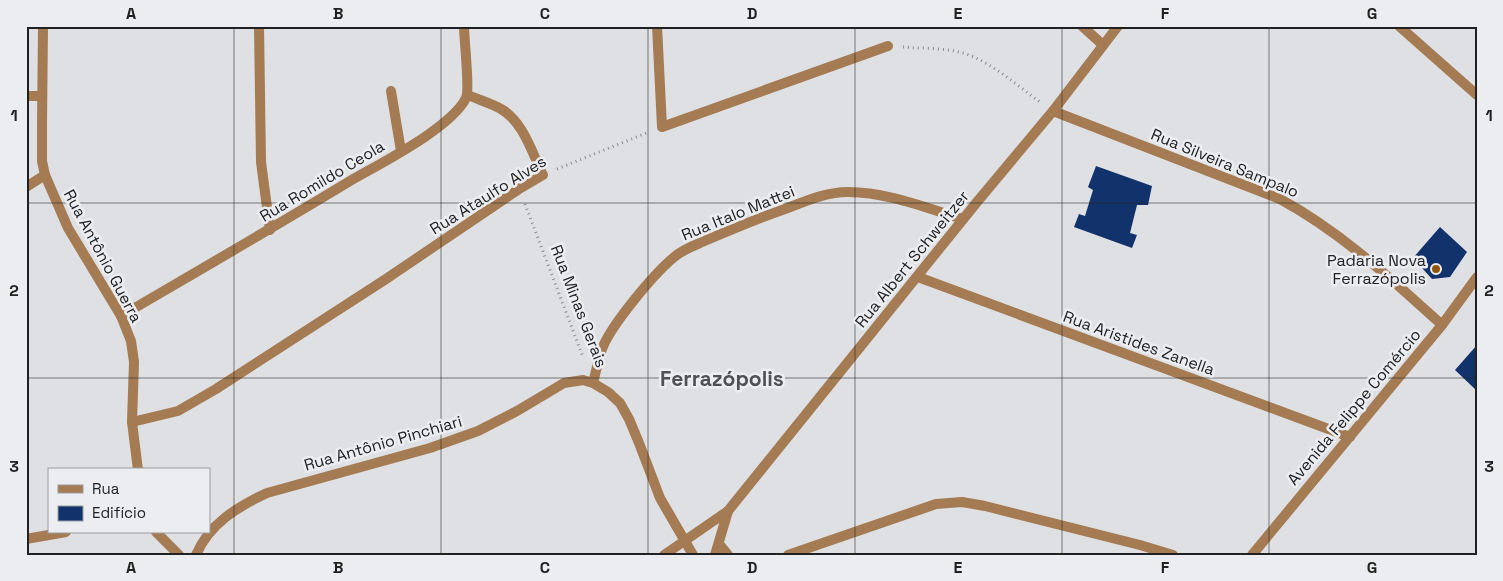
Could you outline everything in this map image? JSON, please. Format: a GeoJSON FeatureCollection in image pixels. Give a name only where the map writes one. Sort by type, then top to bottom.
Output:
{"type":"FeatureCollection","features":[{"type":"Feature","properties":{"kind":"street","name":"Rua Antônio Guerra"},"geometry":{"type":"LineString","coordinates":[[43,26],[42,161],[45,175],[68,228],[121,316],[131,341],[134,362],[132,422],[138,468]]}},
{"type":"Feature","properties":{"kind":"street"},"geometry":{"type":"LineString","coordinates":[[259,26],[261,162],[270,230]]}},
{"type":"Feature","properties":{"kind":"street"},"geometry":{"type":"LineString","coordinates":[[464,26],[468,95],[501,109],[518,124],[543,175]]}},
{"type":"Feature","properties":{"kind":"street"},"geometry":{"type":"LineString","coordinates":[[657,26],[662,127],[888,46]]}},
{"type":"Feature","properties":{"kind":"street"},"geometry":{"type":"LineString","coordinates":[[1082,26],[1103,45]]}},
{"type":"Feature","properties":{"kind":"street","name":"Rua Albert Schweitzer"},"geometry":{"type":"LineString","coordinates":[[664,555],[728,511],[1053,110],[1118,26]]}},
{"type":"Feature","properties":{"kind":"street"},"geometry":{"type":"LineString","coordinates":[[1399,26],[1477,95]]}},
{"type":"Feature","properties":{"kind":"street"},"geometry":{"type":"LineString","coordinates":[[391,91],[401,151]]}},
{"type":"Feature","properties":{"kind":"street","name":"Rua Romildo Ceola"},"geometry":{"type":"LineString","coordinates":[[121,316],[270,230],[418,141],[453,116],[462,106],[468,95]]}},
{"type":"Feature","properties":{"kind":"street"},"geometry":{"type":"LineString","coordinates":[[26,96],[42,96]]}},
{"type":"Feature","properties":{"kind":"street","name":"Rua Silveira Sampalo"},"geometry":{"type":"LineString","coordinates":[[1053,110],[1280,199],[1298,208],[1337,235],[1372,263],[1442,325]]}},
{"type":"Feature","properties":{"kind":"street"},"geometry":{"type":"LineString","coordinates":[[26,187],[45,175]]}},
{"type":"Feature","properties":{"kind":"street","name":"Rua Ataulfo Alves"},"geometry":{"type":"LineString","coordinates":[[132,422],[178,411],[216,389],[543,175]]}},
{"type":"Feature","properties":{"kind":"street","name":"Rua Italo Mattei"},"geometry":{"type":"LineString","coordinates":[[593,383],[608,336],[630,305],[672,258],[700,242],[802,202],[836,193],[867,194],[898,200],[963,219]]}},
{"type":"Feature","properties":{"kind":"street","name":"Rua Aristides Zanella"},"geometry":{"type":"LineString","coordinates":[[918,277],[1350,437]]}},
{"type":"Feature","properties":{"kind":"street","name":"Avenida Felippe Comércio"},"geometry":{"type":"LineString","coordinates":[[1252,555],[1442,325],[1477,277]]}},
{"type":"Feature","properties":{"kind":"street","name":"Rua Antônio Pinchiari"},"geometry":{"type":"LineString","coordinates":[[210,532],[230,513],[267,493],[430,448],[478,431],[517,411],[564,383],[583,380],[593,383]]}},
{"type":"Feature","properties":{"kind":"street","name":"Rua Minas Gerais"},"geometry":{"type":"LineString","coordinates":[[593,383],[620,402],[660,498],[693,555]]}},
{"type":"Feature","properties":{"kind":"street"},"geometry":{"type":"LineString","coordinates":[[788,555],[936,504],[962,502],[994,508],[1173,555]]}},
{"type":"Feature","properties":{"kind":"street","name":"Rua Albert Schweitzer"},"geometry":{"type":"LineString","coordinates":[[717,550],[728,511]]}},
{"type":"Feature","properties":{"kind":"street"},"geometry":{"type":"LineString","coordinates":[[26,538],[53,534]]}},
{"type":"Feature","properties":{"kind":"street"},"geometry":{"type":"LineString","coordinates":[[158,534],[179,555]]}},
{"type":"Feature","properties":{"kind":"street","name":"Rua Antônio Pinchiari"},"geometry":{"type":"LineString","coordinates":[[196,555],[201,543],[208,534]]}},
{"type":"Feature","properties":{"kind":"street"},"geometry":{"type":"LineString","coordinates":[[1140,545],[1155,555]]}},
{"type":"Feature","properties":{"kind":"street"},"geometry":{"type":"LineString","coordinates":[[717,550],[728,555]]}},
{"type":"Feature","properties":{"kind":"path"},"geometry":{"type":"LineString","coordinates":[[916,48],[953,51],[975,57],[1053,110]]}},
{"type":"Feature","properties":{"kind":"path","name":"Rua Ataulfo Alves"},"geometry":{"type":"LineString","coordinates":[[543,175],[662,127]]}},
{"type":"Feature","properties":{"kind":"path","name":"Rua Minas Gerais"},"geometry":{"type":"LineString","coordinates":[[519,189],[593,383]]}},
{"type":"Feature","properties":{"kind":"building"},"geometry":{"type":"Polygon","coordinates":[[[1096,166],[1152,186],[1148,205],[1137,205],[1130,233],[1137,235],[1132,248],[1074,227],[1079,214],[1085,216],[1093,190],[1088,187],[1096,166]]]}},
{"type":"Feature","properties":{"kind":"building"},"geometry":{"type":"Polygon","coordinates":[[[1440,227],[1467,252],[1450,277],[1432,279],[1413,258],[1440,227]]]}},
{"type":"Feature","properties":{"kind":"building"},"geometry":{"type":"Polygon","coordinates":[[[1477,345],[1477,391],[1455,370],[1477,345]]]}},
{"type":"Feature","properties":{"kind":"place","name":"Padaria Nova Ferrazópolis"},"geometry":{"type":"Point","coordinates":[1436,269]}},
{"type":"Feature","properties":{"kind":"district","name":"Ferrazópolis"},"geometry":{"type":"Point","coordinates":[722,378]}}]}
